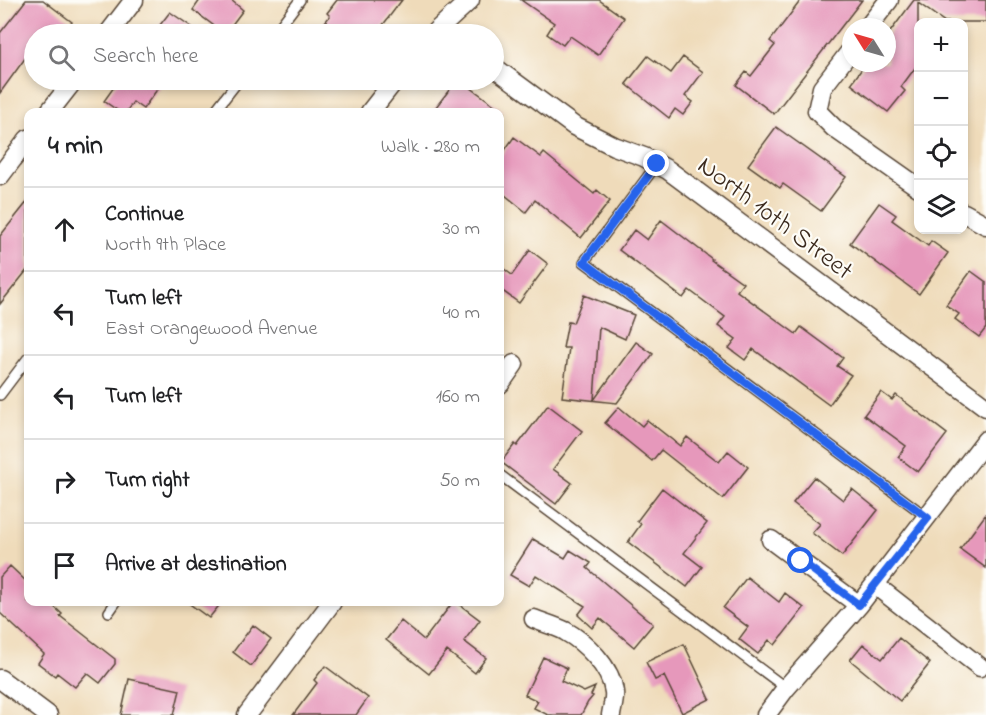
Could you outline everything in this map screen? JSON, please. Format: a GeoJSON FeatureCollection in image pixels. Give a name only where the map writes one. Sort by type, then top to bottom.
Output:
{"type":"FeatureCollection","features":[{"type":"Feature","properties":{"kind":"street"},"geometry":{"type":"LineString","coordinates":[[116,24],[134,0]]}},
{"type":"Feature","properties":{"kind":"street"},"geometry":{"type":"LineString","coordinates":[[449,24],[470,0]]}},
{"type":"Feature","properties":{"kind":"street"},"geometry":{"type":"LineString","coordinates":[[875,18],[889,0]]}},
{"type":"Feature","properties":{"kind":"street"},"geometry":{"type":"LineString","coordinates":[[842,62],[822,88],[818,111],[834,128],[914,184]]}},
{"type":"Feature","properties":{"kind":"street","name":"North 10th Street"},"geometry":{"type":"LineString","coordinates":[[504,74],[574,126],[668,170],[986,406]]}},
{"type":"Feature","properties":{"kind":"street"},"geometry":{"type":"LineString","coordinates":[[52,108],[66,90]]}},
{"type":"Feature","properties":{"kind":"street"},"geometry":{"type":"LineString","coordinates":[[373,108],[387,90]]}},
{"type":"Feature","properties":{"kind":"street"},"geometry":{"type":"LineString","coordinates":[[0,176],[24,144]]}},
{"type":"Feature","properties":{"kind":"street"},"geometry":{"type":"LineString","coordinates":[[968,214],[985,219]]}},
{"type":"Feature","properties":{"kind":"street"},"geometry":{"type":"LineString","coordinates":[[766,715],[786,688],[875,585],[986,440]]}},
{"type":"Feature","properties":{"kind":"street"},"geometry":{"type":"LineString","coordinates":[[771,540],[859,605]]}},
{"type":"Feature","properties":{"kind":"street"},"geometry":{"type":"LineString","coordinates":[[875,585],[980,667]]}},
{"type":"Feature","properties":{"kind":"street"},"geometry":{"type":"LineString","coordinates":[[247,715],[329,606]]}},
{"type":"Feature","properties":{"kind":"street"},"geometry":{"type":"LineString","coordinates":[[534,619],[564,631],[586,645],[599,659],[609,675],[614,692],[611,715]]}},
{"type":"Feature","properties":{"kind":"street"},"geometry":{"type":"LineString","coordinates":[[0,679],[48,715]]}},
{"type":"Feature","properties":{"kind":"lane"},"geometry":{"type":"LineString","coordinates":[[282,24],[300,0]]}},
{"type":"Feature","properties":{"kind":"lane"},"geometry":{"type":"LineString","coordinates":[[217,108],[231,90]]}},
{"type":"Feature","properties":{"kind":"lane"},"geometry":{"type":"LineString","coordinates":[[657,164],[584,262],[928,518]]}},
{"type":"Feature","properties":{"kind":"lane"},"geometry":{"type":"LineString","coordinates":[[0,395],[24,363]]}},
{"type":"Feature","properties":{"kind":"lane"},"geometry":{"type":"LineString","coordinates":[[504,479],[786,688]]}},
{"type":"Feature","properties":{"kind":"lane"},"geometry":{"type":"LineString","coordinates":[[109,612],[113,606]]}},
{"type":"Feature","properties":{"kind":"building"},"geometry":{"type":"Polygon","coordinates":[[[26,0],[43,0],[72,22],[70,24],[24,24],[24,60],[0,93],[0,33],[26,0]]]}},
{"type":"Feature","properties":{"kind":"building"},"geometry":{"type":"Polygon","coordinates":[[[200,0],[231,0],[243,10],[232,24],[212,24],[193,10],[200,0]]]}},
{"type":"Feature","properties":{"kind":"building"},"geometry":{"type":"Polygon","coordinates":[[[337,0],[402,0],[384,24],[323,24],[330,16],[327,13],[337,0]]]}},
{"type":"Feature","properties":{"kind":"building"},"geometry":{"type":"Polygon","coordinates":[[[521,0],[599,0],[624,18],[598,55],[570,36],[563,45],[547,34],[554,23],[521,0]]]}},
{"type":"Feature","properties":{"kind":"building"},"geometry":{"type":"Polygon","coordinates":[[[801,0],[862,0],[848,18],[842,18],[842,26],[774,114],[736,85],[746,72],[751,76],[775,45],[770,41],[801,0]]]}},
{"type":"Feature","properties":{"kind":"building"},"geometry":{"type":"Polygon","coordinates":[[[914,0],[986,0],[986,22],[968,22],[968,18],[939,18],[918,3],[918,18],[914,18],[914,69],[901,87],[905,91],[888,112],[851,84],[860,72],[896,72],[896,24],[914,0]]]}},
{"type":"Feature","properties":{"kind":"building"},"geometry":{"type":"Polygon","coordinates":[[[170,12],[187,24],[161,24],[170,12]]]}},
{"type":"Feature","properties":{"kind":"building"},"geometry":{"type":"Polygon","coordinates":[[[648,56],[671,73],[683,57],[703,72],[685,96],[693,102],[683,115],[675,109],[669,118],[626,84],[648,56]]]}},
{"type":"Feature","properties":{"kind":"building"},"geometry":{"type":"Polygon","coordinates":[[[112,90],[157,90],[144,108],[133,102],[129,108],[114,108],[104,101],[112,90]]]}},
{"type":"Feature","properties":{"kind":"building"},"geometry":{"type":"Polygon","coordinates":[[[449,90],[474,90],[498,108],[435,108],[449,90]]]}},
{"type":"Feature","properties":{"kind":"building"},"geometry":{"type":"Polygon","coordinates":[[[776,127],[846,177],[821,211],[783,184],[780,188],[748,165],[776,127]]]}},
{"type":"Feature","properties":{"kind":"building"},"geometry":{"type":"Polygon","coordinates":[[[514,137],[541,157],[544,153],[594,194],[597,190],[610,201],[581,238],[535,200],[526,212],[504,194],[504,151],[514,137]]]}},
{"type":"Feature","properties":{"kind":"building"},"geometry":{"type":"Polygon","coordinates":[[[879,203],[896,215],[892,220],[928,246],[931,241],[948,253],[919,294],[850,243],[879,203]]]}},
{"type":"Feature","properties":{"kind":"building"},"geometry":{"type":"Polygon","coordinates":[[[24,206],[24,274],[0,304],[0,236],[24,206]]]}},
{"type":"Feature","properties":{"kind":"building"},"geometry":{"type":"Polygon","coordinates":[[[661,220],[743,283],[737,291],[796,334],[801,327],[843,358],[837,366],[851,375],[829,405],[753,349],[745,360],[729,348],[736,339],[718,326],[725,317],[689,290],[683,298],[619,250],[634,230],[647,240],[661,220]]]}},
{"type":"Feature","properties":{"kind":"building"},"geometry":{"type":"Polygon","coordinates":[[[530,250],[548,264],[519,303],[504,292],[504,269],[512,275],[530,250]]]}},
{"type":"Feature","properties":{"kind":"building"},"geometry":{"type":"Polygon","coordinates":[[[971,271],[986,282],[986,328],[979,337],[955,319],[959,314],[946,305],[971,271]]]}},
{"type":"Feature","properties":{"kind":"building"},"geometry":{"type":"Polygon","coordinates":[[[584,295],[634,315],[625,339],[599,327],[594,400],[636,342],[653,354],[617,403],[562,397],[569,348],[563,348],[568,322],[573,323],[584,295]]]}},
{"type":"Feature","properties":{"kind":"building"},"geometry":{"type":"Polygon","coordinates":[[[881,392],[892,400],[896,395],[947,434],[918,472],[898,457],[906,446],[864,415],[881,392]]]}},
{"type":"Feature","properties":{"kind":"building"},"geometry":{"type":"Polygon","coordinates":[[[548,405],[582,431],[553,469],[572,483],[556,504],[504,464],[504,458],[515,444],[517,446],[548,405]]]}},
{"type":"Feature","properties":{"kind":"building"},"geometry":{"type":"Polygon","coordinates":[[[619,407],[642,426],[647,420],[680,446],[687,437],[719,462],[728,451],[748,467],[723,499],[661,450],[652,461],[605,423],[619,407]]]}},
{"type":"Feature","properties":{"kind":"building"},"geometry":{"type":"Polygon","coordinates":[[[814,477],[843,500],[852,489],[878,510],[842,556],[812,533],[820,524],[793,503],[814,477]]]}},
{"type":"Feature","properties":{"kind":"building"},"geometry":{"type":"Polygon","coordinates":[[[662,488],[707,523],[684,553],[702,567],[687,587],[628,542],[641,524],[637,521],[662,488]]]}},
{"type":"Feature","properties":{"kind":"building"},"geometry":{"type":"Polygon","coordinates":[[[986,514],[986,568],[960,549],[986,514]]]}},
{"type":"Feature","properties":{"kind":"building"},"geometry":{"type":"Polygon","coordinates":[[[533,539],[565,558],[570,550],[591,563],[587,568],[653,624],[634,647],[600,618],[592,628],[578,615],[585,606],[536,575],[529,586],[510,575],[533,539]]]}},
{"type":"Feature","properties":{"kind":"building"},"geometry":{"type":"Polygon","coordinates":[[[10,566],[24,579],[24,606],[53,606],[62,614],[60,616],[115,659],[115,664],[100,683],[87,673],[75,687],[57,673],[55,676],[38,663],[44,654],[0,613],[0,577],[10,566]]]}},
{"type":"Feature","properties":{"kind":"building"},"geometry":{"type":"Polygon","coordinates":[[[747,577],[779,602],[785,593],[804,608],[775,645],[769,640],[758,654],[739,639],[748,627],[723,608],[747,577]]]}},
{"type":"Feature","properties":{"kind":"building"},"geometry":{"type":"Polygon","coordinates":[[[192,606],[219,606],[209,618],[192,606]]]}},
{"type":"Feature","properties":{"kind":"building"},"geometry":{"type":"Polygon","coordinates":[[[450,606],[461,606],[480,620],[464,641],[486,658],[475,673],[447,651],[429,674],[386,640],[401,621],[424,640],[450,606]]]}},
{"type":"Feature","properties":{"kind":"building"},"geometry":{"type":"Polygon","coordinates":[[[253,625],[271,639],[251,666],[233,652],[253,625]]]}},
{"type":"Feature","properties":{"kind":"building"},"geometry":{"type":"Polygon","coordinates":[[[899,638],[930,663],[900,701],[850,660],[863,644],[882,659],[899,638]]]}},
{"type":"Feature","properties":{"kind":"building"},"geometry":{"type":"Polygon","coordinates":[[[684,644],[710,699],[682,713],[664,676],[655,680],[646,662],[684,644]]]}},
{"type":"Feature","properties":{"kind":"building"},"geometry":{"type":"Polygon","coordinates":[[[543,657],[567,668],[561,681],[584,692],[595,687],[591,695],[593,696],[581,715],[548,715],[534,708],[538,701],[525,695],[543,657]]]}},
{"type":"Feature","properties":{"kind":"building"},"geometry":{"type":"Polygon","coordinates":[[[325,666],[368,698],[356,715],[293,715],[317,683],[314,680],[325,666]]]}},
{"type":"Feature","properties":{"kind":"building"},"geometry":{"type":"Polygon","coordinates":[[[129,679],[180,690],[174,715],[121,715],[129,679]]]}},
{"type":"Feature","properties":{"kind":"route"},"geometry":{"type":"LineString","coordinates":[[657,164],[584,262],[928,518],[859,605],[801,561]]}}]}
